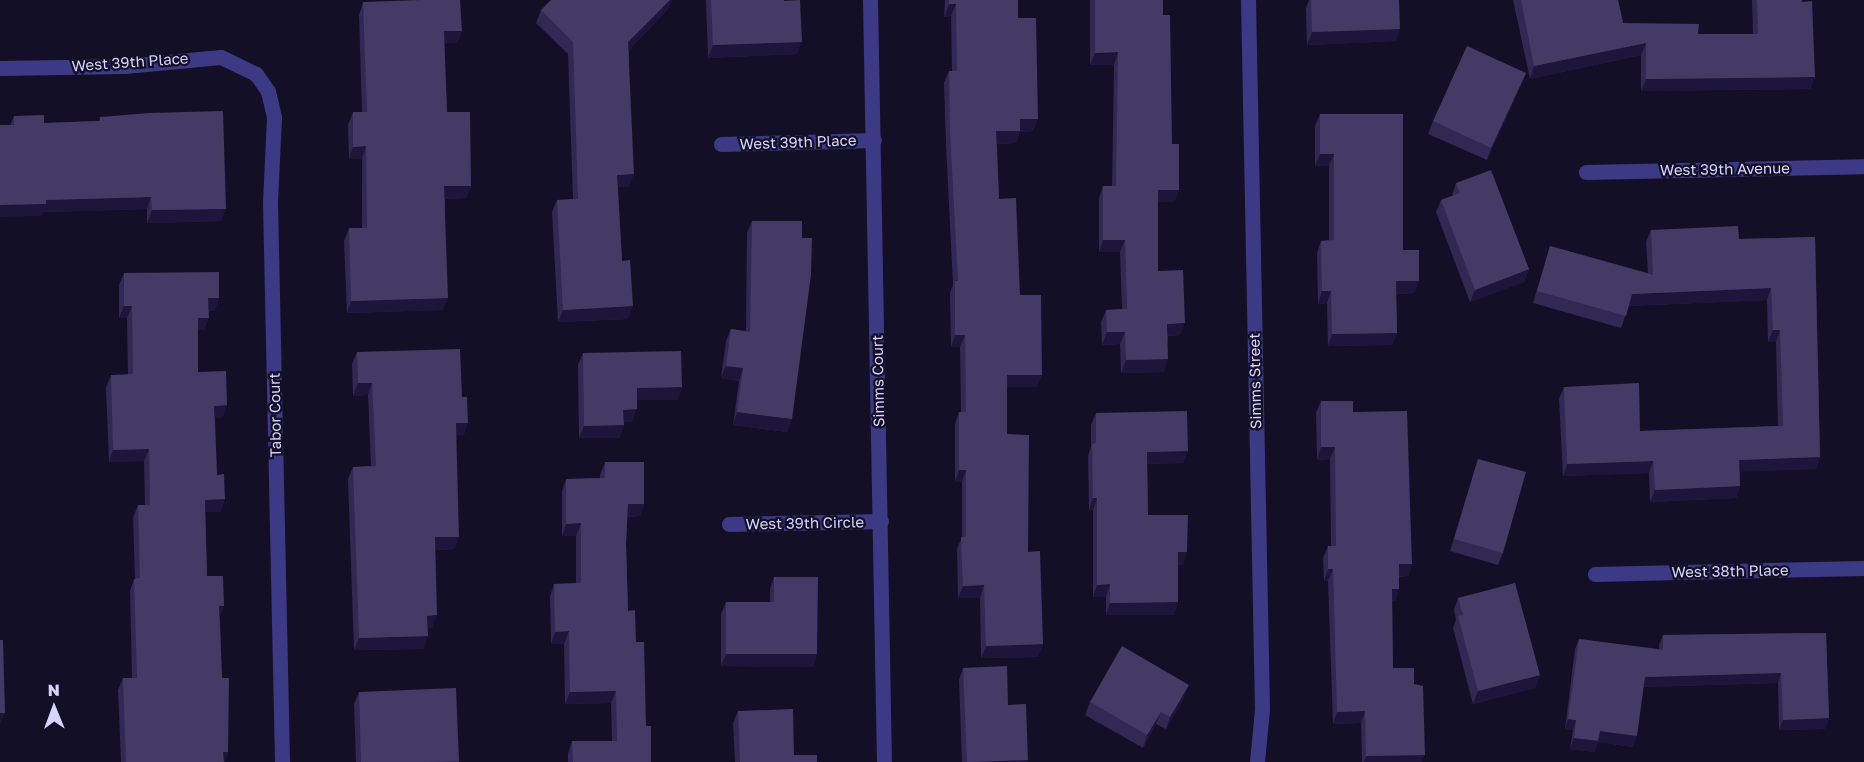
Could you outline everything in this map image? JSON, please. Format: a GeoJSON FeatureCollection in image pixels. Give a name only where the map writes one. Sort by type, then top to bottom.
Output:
{"type":"FeatureCollection","features":[{"type":"Feature","properties":{"kind":"street","name":"Simms Court"},"geometry":{"type":"LineString","coordinates":[[870,0],[884,762]]}},
{"type":"Feature","properties":{"kind":"street","name":"Simms Street"},"geometry":{"type":"LineString","coordinates":[[1248,0],[1262,709],[1257,762]]}},
{"type":"Feature","properties":{"kind":"street","name":"West 39th Place"},"geometry":{"type":"LineString","coordinates":[[0,68],[125,66],[209,56],[233,60],[256,74]]}},
{"type":"Feature","properties":{"kind":"street","name":"Tabor Court"},"geometry":{"type":"LineString","coordinates":[[256,74],[268,91],[274,117],[270,202],[282,762]]}},
{"type":"Feature","properties":{"kind":"street","name":"West 39th Place"},"geometry":{"type":"LineString","coordinates":[[721,144],[874,140]]}},
{"type":"Feature","properties":{"kind":"street","name":"West 39th Avenue"},"geometry":{"type":"LineString","coordinates":[[1586,172],[1864,166]]}},
{"type":"Feature","properties":{"kind":"street","name":"West 39th Circle"},"geometry":{"type":"LineString","coordinates":[[729,524],[881,521]]}},
{"type":"Feature","properties":{"kind":"street","name":"West 38th Place"},"geometry":{"type":"LineString","coordinates":[[1595,574],[1864,568]]}},
{"type":"Feature","properties":{"kind":"building"},"geometry":{"type":"Polygon","coordinates":[[[460,0],[462,31],[444,31],[447,112],[470,112],[471,186],[444,186],[448,298],[351,301],[349,228],[367,228],[366,146],[353,147],[353,112],[367,112],[363,2],[460,0]]]}},
{"type":"Feature","properties":{"kind":"building"},"geometry":{"type":"Polygon","coordinates":[[[551,0],[670,0],[628,42],[634,174],[617,175],[622,261],[630,260],[633,306],[563,310],[557,200],[578,199],[573,42],[541,10],[551,0]]]}},
{"type":"Feature","properties":{"kind":"building"},"geometry":{"type":"Polygon","coordinates":[[[711,0],[800,0],[802,42],[713,45],[711,0]]]}},
{"type":"Feature","properties":{"kind":"building"},"geometry":{"type":"Polygon","coordinates":[[[949,0],[1018,0],[1018,18],[1036,18],[1038,119],[1020,119],[1020,131],[996,131],[999,199],[1016,198],[1020,295],[1041,295],[1042,375],[1007,375],[1007,434],[1029,435],[1028,552],[1040,551],[1043,644],[986,646],[984,585],[963,586],[961,537],[966,537],[966,470],[959,470],[959,412],[966,412],[965,335],[955,335],[955,281],[958,281],[949,71],[957,71],[956,4],[949,4],[949,0]]]}},
{"type":"Feature","properties":{"kind":"building"},"geometry":{"type":"Polygon","coordinates":[[[1095,0],[1163,0],[1163,15],[1170,15],[1172,144],[1179,144],[1179,190],[1158,190],[1158,271],[1183,270],[1185,323],[1167,324],[1168,359],[1126,360],[1125,332],[1107,332],[1106,310],[1127,309],[1125,240],[1103,240],[1103,186],[1116,186],[1118,52],[1095,53],[1095,0]]]}},
{"type":"Feature","properties":{"kind":"building"},"geometry":{"type":"Polygon","coordinates":[[[1311,0],[1399,0],[1400,29],[1312,32],[1311,0]]]}},
{"type":"Feature","properties":{"kind":"building"},"geometry":{"type":"Polygon","coordinates":[[[1521,0],[1618,0],[1623,23],[1699,24],[1698,34],[1758,34],[1757,0],[1812,1],[1815,77],[1646,79],[1646,43],[1534,66],[1521,0]]]}},
{"type":"Feature","properties":{"kind":"building"},"geometry":{"type":"Polygon","coordinates":[[[1467,46],[1526,73],[1491,148],[1433,121],[1467,46]]]}},
{"type":"Feature","properties":{"kind":"building"},"geometry":{"type":"Polygon","coordinates":[[[223,111],[226,209],[152,210],[151,197],[46,200],[46,204],[0,205],[0,125],[14,125],[14,116],[44,115],[44,123],[100,121],[100,117],[149,113],[223,111]]]}},
{"type":"Feature","properties":{"kind":"building"},"geometry":{"type":"Polygon","coordinates":[[[1320,114],[1403,114],[1403,250],[1419,250],[1419,281],[1396,281],[1397,333],[1332,334],[1331,291],[1322,291],[1321,241],[1334,240],[1334,154],[1320,154],[1320,114]]]}},
{"type":"Feature","properties":{"kind":"building"},"geometry":{"type":"Polygon","coordinates":[[[1491,170],[1529,269],[1475,290],[1441,200],[1460,193],[1456,183],[1491,170]]]}},
{"type":"Feature","properties":{"kind":"building"},"geometry":{"type":"Polygon","coordinates":[[[752,221],[802,221],[802,238],[812,238],[811,275],[792,419],[737,412],[743,368],[726,366],[731,329],[750,332],[752,221]]]}},
{"type":"Feature","properties":{"kind":"building"},"geometry":{"type":"Polygon","coordinates":[[[1738,226],[1739,239],[1815,237],[1820,457],[1739,460],[1740,486],[1655,490],[1653,461],[1567,464],[1564,387],[1639,383],[1640,431],[1783,426],[1780,330],[1773,330],[1771,288],[1632,294],[1626,316],[1537,291],[1550,246],[1653,275],[1651,230],[1738,226]]]}},
{"type":"Feature","properties":{"kind":"building"},"geometry":{"type":"Polygon","coordinates":[[[219,272],[219,298],[208,298],[209,318],[198,318],[198,372],[226,371],[227,405],[214,406],[217,475],[224,474],[225,499],[205,500],[207,576],[223,576],[224,606],[219,606],[222,678],[229,678],[228,752],[223,752],[224,762],[126,762],[123,678],[137,678],[134,579],[140,578],[138,505],[150,505],[149,449],[113,450],[111,375],[133,374],[132,306],[124,306],[124,273],[219,272]]]}},
{"type":"Feature","properties":{"kind":"building"},"geometry":{"type":"Polygon","coordinates":[[[460,349],[462,397],[467,397],[468,423],[456,423],[459,537],[435,537],[437,615],[427,616],[428,636],[359,638],[353,467],[376,466],[372,383],[358,383],[357,352],[460,349]]]}},
{"type":"Feature","properties":{"kind":"building"},"geometry":{"type":"Polygon","coordinates":[[[681,351],[682,387],[637,388],[637,409],[623,410],[624,425],[584,426],[583,353],[681,351]]]}},
{"type":"Feature","properties":{"kind":"building"},"geometry":{"type":"Polygon","coordinates":[[[1321,401],[1353,401],[1353,412],[1407,411],[1412,564],[1399,564],[1399,589],[1392,589],[1393,668],[1414,668],[1414,684],[1423,686],[1425,755],[1366,756],[1365,711],[1337,712],[1333,569],[1328,569],[1328,546],[1336,546],[1335,447],[1321,447],[1321,401]]]}},
{"type":"Feature","properties":{"kind":"building"},"geometry":{"type":"Polygon","coordinates":[[[1187,411],[1188,451],[1147,452],[1148,515],[1188,515],[1187,552],[1178,552],[1178,602],[1110,603],[1110,584],[1097,585],[1097,498],[1093,498],[1092,444],[1096,443],[1096,413],[1187,411]]]}},
{"type":"Feature","properties":{"kind":"building"},"geometry":{"type":"Polygon","coordinates":[[[1478,459],[1526,472],[1503,553],[1454,539],[1478,459]]]}},
{"type":"Feature","properties":{"kind":"building"},"geometry":{"type":"Polygon","coordinates":[[[605,462],[644,462],[644,504],[628,504],[626,544],[628,611],[635,610],[636,642],[644,642],[646,726],[651,726],[651,762],[573,762],[572,741],[617,741],[616,691],[570,692],[569,631],[555,632],[554,584],[581,583],[581,523],[566,524],[566,479],[605,478],[605,462]]]}},
{"type":"Feature","properties":{"kind":"building"},"geometry":{"type":"Polygon","coordinates":[[[774,577],[818,577],[817,654],[726,654],[726,602],[774,602],[774,577]]]}},
{"type":"Feature","properties":{"kind":"building"},"geometry":{"type":"Polygon","coordinates":[[[1515,583],[1540,675],[1478,691],[1458,616],[1463,615],[1458,598],[1515,583]]]}},
{"type":"Feature","properties":{"kind":"building"},"geometry":{"type":"Polygon","coordinates":[[[1826,633],[1829,718],[1783,720],[1781,673],[1645,677],[1637,736],[1600,731],[1598,741],[1574,738],[1576,720],[1568,719],[1579,639],[1663,650],[1663,635],[1826,633]]]}},
{"type":"Feature","properties":{"kind":"building"},"geometry":{"type":"Polygon","coordinates":[[[0,640],[3,640],[5,713],[0,713],[0,640]]]}},
{"type":"Feature","properties":{"kind":"building"},"geometry":{"type":"Polygon","coordinates":[[[1122,646],[1189,685],[1170,717],[1161,712],[1147,735],[1090,702],[1122,646]]]}},
{"type":"Feature","properties":{"kind":"building"},"geometry":{"type":"Polygon","coordinates":[[[1007,666],[1008,705],[1026,704],[1028,760],[967,762],[963,668],[1007,666]]]}},
{"type":"Feature","properties":{"kind":"building"},"geometry":{"type":"Polygon","coordinates":[[[456,688],[459,761],[361,762],[359,692],[456,688]]]}},
{"type":"Feature","properties":{"kind":"building"},"geometry":{"type":"Polygon","coordinates":[[[793,709],[794,755],[817,755],[817,762],[740,762],[738,711],[793,709]]]}}]}
